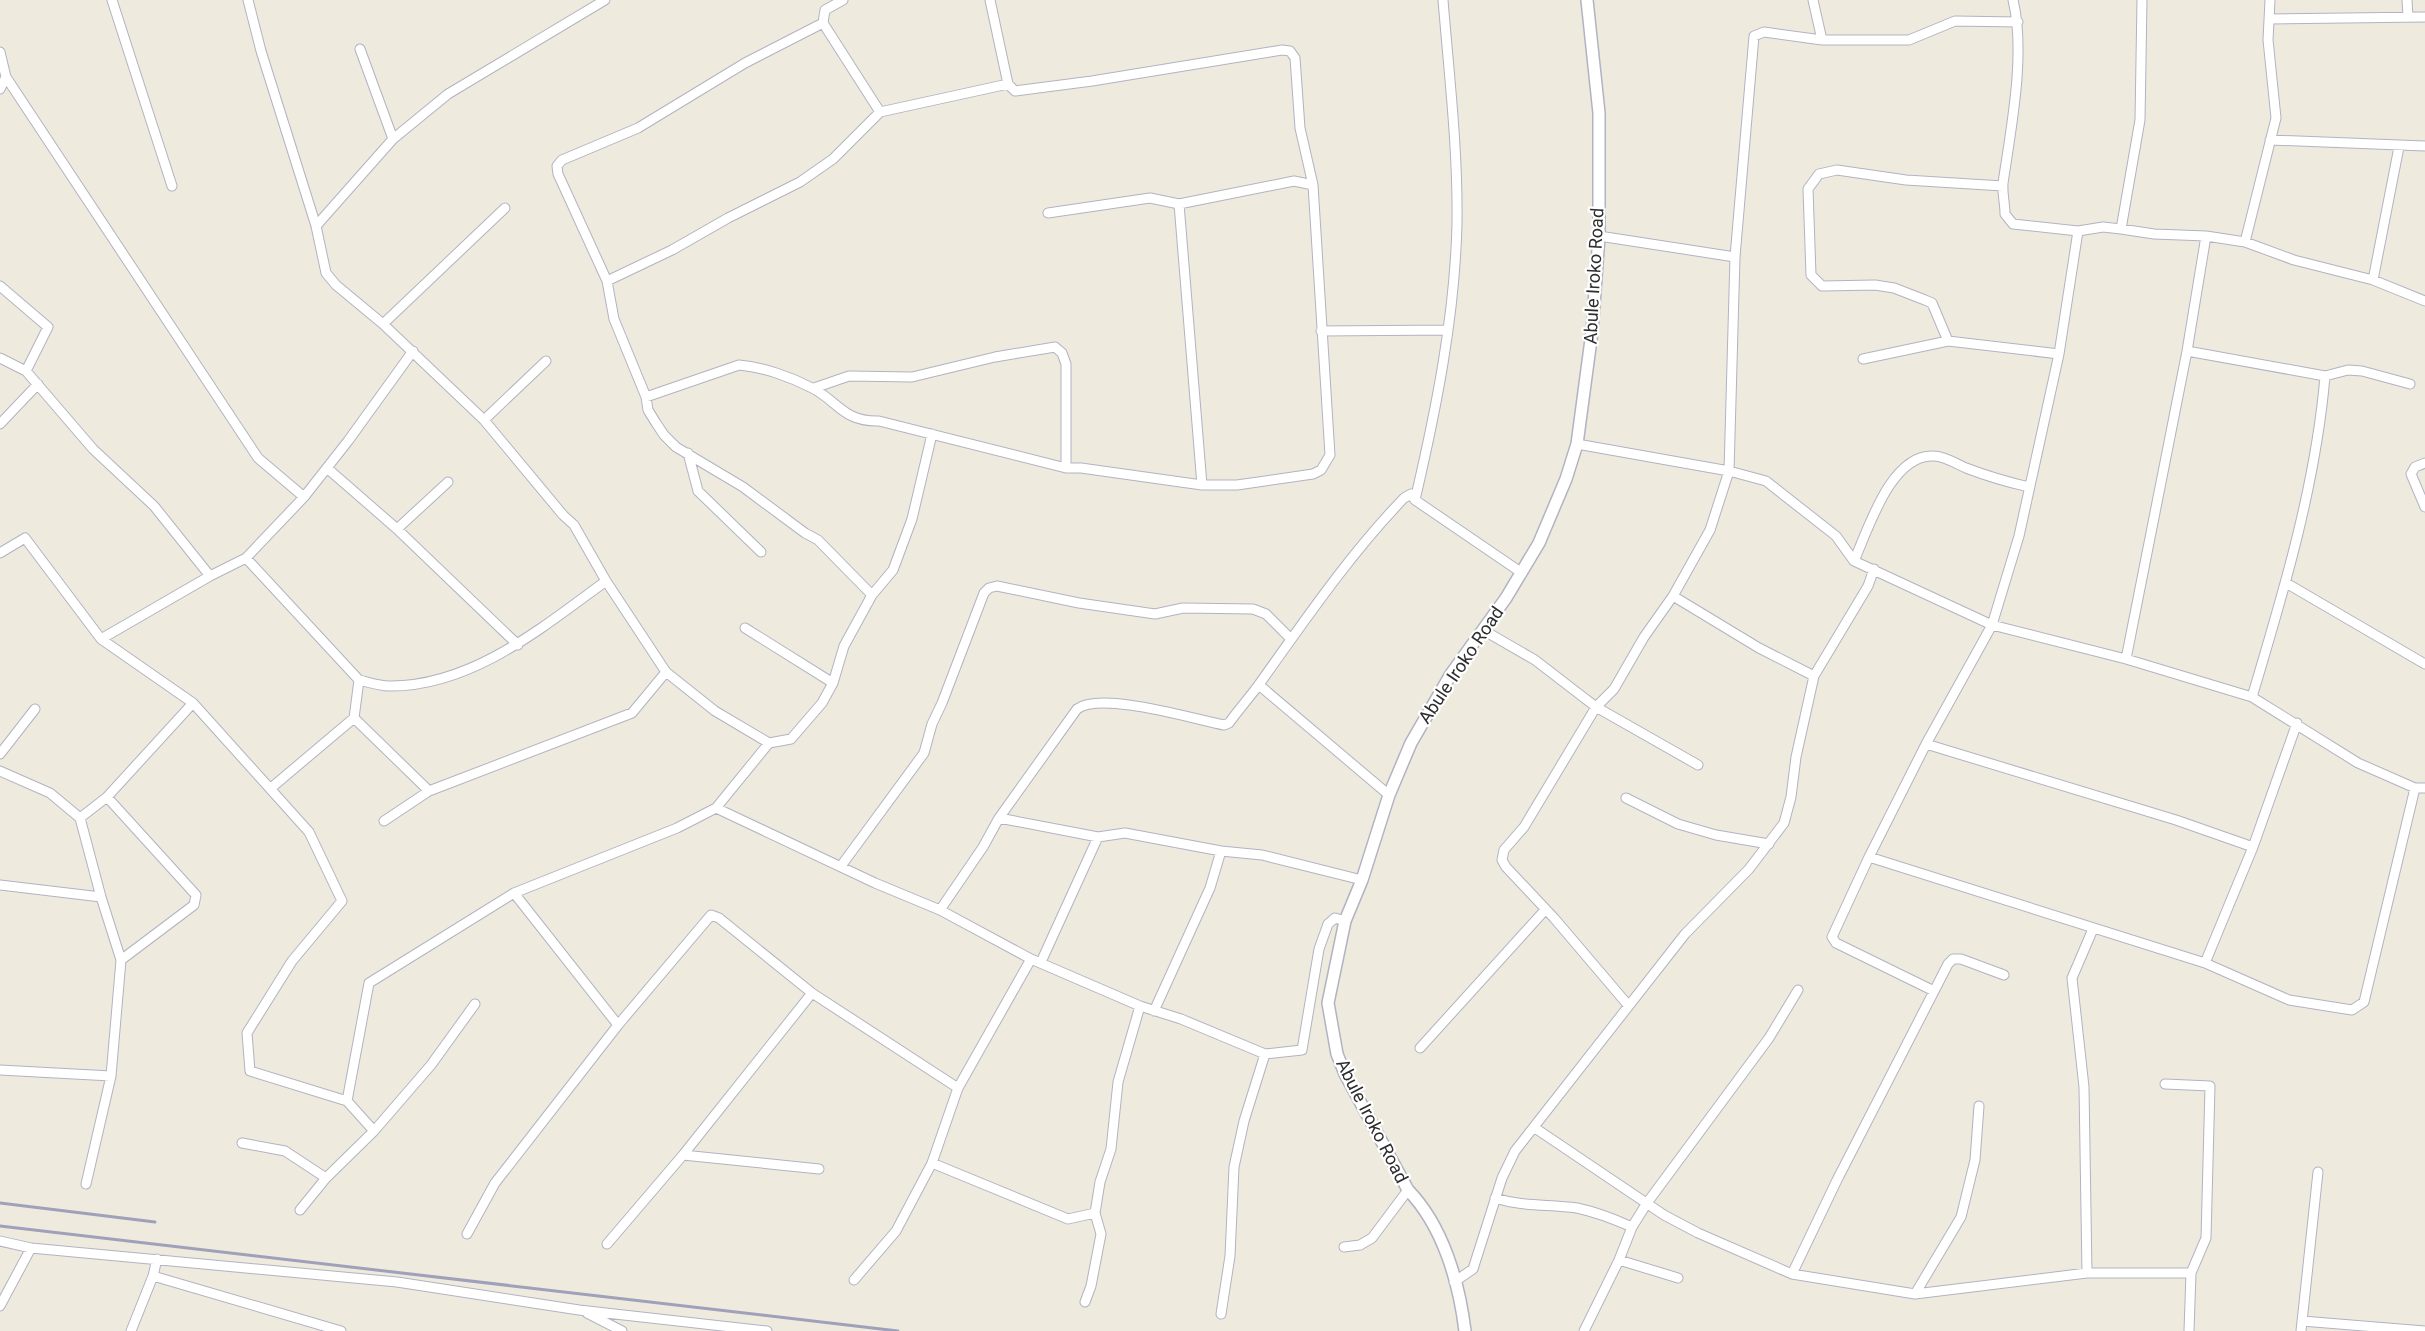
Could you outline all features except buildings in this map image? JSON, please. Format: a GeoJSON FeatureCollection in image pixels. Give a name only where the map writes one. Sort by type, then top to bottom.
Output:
{"type":"FeatureCollection","features":[{"type":"Feature","properties":{"kind":"street"},"geometry":{"type":"LineString","coordinates":[[112,0],[172,186]]}},
{"type":"Feature","properties":{"kind":"street"},"geometry":{"type":"LineString","coordinates":[[248,0],[261,51],[316,226],[326,273],[336,285],[413,351],[484,420],[574,525],[606,581],[666,672],[714,711],[769,743],[791,740],[822,703],[833,683],[844,646],[872,595],[893,570],[908,532],[932,434]]}},
{"type":"Feature","properties":{"kind":"street"},"geometry":{"type":"LineString","coordinates":[[316,226],[394,139],[448,94],[605,0]]}},
{"type":"Feature","properties":{"kind":"street"},"geometry":{"type":"LineString","coordinates":[[820,0],[825,10],[823,23],[880,112]]}},
{"type":"Feature","properties":{"kind":"street"},"geometry":{"type":"LineString","coordinates":[[825,10],[843,0]]}},
{"type":"Feature","properties":{"kind":"street"},"geometry":{"type":"LineString","coordinates":[[646,397],[739,365],[752,366],[814,388],[839,410],[866,421],[879,420],[1066,468],[1081,468],[1202,485],[1237,485],[1312,474],[1321,470],[1330,455],[1313,186],[1300,128],[1294,58],[1290,51],[1282,50],[1016,91],[1008,84],[990,0]]}},
{"type":"Feature","properties":{"kind":"street"},"geometry":{"type":"LineString","coordinates":[[1415,500],[1431,429],[1447,330],[1457,224],[1443,0]]}},
{"type":"Feature","properties":{"kind":"street","name":"Abule Iroko Road"},"geometry":{"type":"LineString","coordinates":[[1465,1331],[1445,1250],[1420,1202],[1408,1190],[1349,1081],[1337,1054],[1328,1003],[1345,921],[1362,880],[1389,795],[1420,727],[1451,674],[1522,573],[1554,511],[1577,444],[1592,332],[1599,236],[1599,113],[1587,0]]}},
{"type":"Feature","properties":{"kind":"street"},"geometry":{"type":"LineString","coordinates":[[1813,0],[1822,40]]}},
{"type":"Feature","properties":{"kind":"street"},"geometry":{"type":"LineString","coordinates":[[2013,0],[2018,22],[2013,126],[2003,186],[2006,200],[2005,214],[2013,224],[2078,231],[2103,227],[2121,228],[2154,234],[2206,236],[2245,242],[2294,260],[2373,280],[2425,300]]}},
{"type":"Feature","properties":{"kind":"street"},"geometry":{"type":"LineString","coordinates":[[2121,228],[2140,120],[2142,0]]}},
{"type":"Feature","properties":{"kind":"street"},"geometry":{"type":"LineString","coordinates":[[2245,242],[2276,118],[2268,40],[2270,0]]}},
{"type":"Feature","properties":{"kind":"street"},"geometry":{"type":"LineString","coordinates":[[2408,0],[2408,16]]}},
{"type":"Feature","properties":{"kind":"street"},"geometry":{"type":"LineString","coordinates":[[2270,18],[2425,17]]}},
{"type":"Feature","properties":{"kind":"street"},"geometry":{"type":"LineString","coordinates":[[1628,1005],[1506,867],[1502,860],[1504,850],[1529,820],[1596,708],[1614,690],[1644,637],[1673,596],[1710,530],[1729,471],[1735,257],[1754,36],[1764,32],[1822,40],[1909,40],[1955,21],[2018,22]]}},
{"type":"Feature","properties":{"kind":"street"},"geometry":{"type":"LineString","coordinates":[[823,23],[745,63],[638,128],[562,160],[558,166],[558,174],[607,281],[614,319],[646,397],[648,410],[664,435],[688,454],[743,486],[805,533],[818,540],[872,595]]}},
{"type":"Feature","properties":{"kind":"street"},"geometry":{"type":"LineString","coordinates":[[360,49],[394,139]]}},
{"type":"Feature","properties":{"kind":"street"},"geometry":{"type":"LineString","coordinates":[[0,52],[6,77],[258,458],[304,497]]}},
{"type":"Feature","properties":{"kind":"street"},"geometry":{"type":"LineString","coordinates":[[0,89],[6,77]]}},
{"type":"Feature","properties":{"kind":"street"},"geometry":{"type":"LineString","coordinates":[[607,281],[672,250],[728,218],[800,182],[833,159],[880,112],[1008,84]]}},
{"type":"Feature","properties":{"kind":"street"},"geometry":{"type":"LineString","coordinates":[[2270,140],[2399,147],[2425,146]]}},
{"type":"Feature","properties":{"kind":"street"},"geometry":{"type":"LineString","coordinates":[[2373,280],[2399,147]]}},
{"type":"Feature","properties":{"kind":"street"},"geometry":{"type":"LineString","coordinates":[[1948,341],[1932,303],[1894,288],[1875,285],[1822,286],[1815,281],[1811,275],[1808,189],[1819,174],[1837,170],[1906,180],[2003,186]]}},
{"type":"Feature","properties":{"kind":"street"},"geometry":{"type":"LineString","coordinates":[[1048,213],[1150,198],[1179,204],[1294,181],[1313,186]]}},
{"type":"Feature","properties":{"kind":"street"},"geometry":{"type":"LineString","coordinates":[[1179,204],[1202,485]]}},
{"type":"Feature","properties":{"kind":"street"},"geometry":{"type":"LineString","coordinates":[[383,324],[505,208]]}},
{"type":"Feature","properties":{"kind":"street"},"geometry":{"type":"LineString","coordinates":[[1934,991],[1836,943],[1832,937],[1869,857],[1926,744],[1992,625],[2019,536],[2060,354],[2078,231]]}},
{"type":"Feature","properties":{"kind":"street"},"geometry":{"type":"LineString","coordinates":[[1599,236],[1735,257]]}},
{"type":"Feature","properties":{"kind":"street"},"geometry":{"type":"LineString","coordinates":[[2126,658],[2187,351],[2206,236]]}},
{"type":"Feature","properties":{"kind":"street"},"geometry":{"type":"LineString","coordinates":[[0,286],[48,327],[26,371]]}},
{"type":"Feature","properties":{"kind":"street"},"geometry":{"type":"LineString","coordinates":[[1321,331],[1447,330]]}},
{"type":"Feature","properties":{"kind":"street"},"geometry":{"type":"LineString","coordinates":[[1863,359],[1948,341],[2060,354]]}},
{"type":"Feature","properties":{"kind":"street"},"geometry":{"type":"LineString","coordinates":[[814,388],[849,376],[912,377],[995,357],[1055,347],[1062,353],[1066,364],[1066,468]]}},
{"type":"Feature","properties":{"kind":"street"},"geometry":{"type":"LineString","coordinates":[[102,639],[210,576],[246,558],[304,497],[413,351]]}},
{"type":"Feature","properties":{"kind":"street"},"geometry":{"type":"LineString","coordinates":[[2187,351],[2325,376],[2348,370],[2362,371],[2410,384]]}},
{"type":"Feature","properties":{"kind":"street"},"geometry":{"type":"LineString","coordinates":[[0,358],[26,371],[93,449],[154,506],[210,576]]}},
{"type":"Feature","properties":{"kind":"street"},"geometry":{"type":"LineString","coordinates":[[484,420],[546,361]]}},
{"type":"Feature","properties":{"kind":"street"},"geometry":{"type":"LineString","coordinates":[[2252,697],[2286,583],[2322,419],[2325,376]]}},
{"type":"Feature","properties":{"kind":"street"},"geometry":{"type":"LineString","coordinates":[[0,424],[38,384]]}},
{"type":"Feature","properties":{"kind":"street"},"geometry":{"type":"LineString","coordinates":[[1577,444],[1729,471],[1766,481],[1784,493],[1798,508],[1836,536],[1854,561],[1992,625],[2126,658],[2252,697],[2358,763],[2415,788],[2425,788]]}},
{"type":"Feature","properties":{"kind":"street"},"geometry":{"type":"LineString","coordinates":[[688,454],[698,491],[761,552]]}},
{"type":"Feature","properties":{"kind":"street"},"geometry":{"type":"LineString","coordinates":[[1854,561],[1893,478],[1906,465],[1922,458],[1934,456],[1997,479],[2029,487]]}},
{"type":"Feature","properties":{"kind":"street"},"geometry":{"type":"LineString","coordinates":[[2425,463],[2415,467],[2411,474],[2425,507]]}},
{"type":"Feature","properties":{"kind":"street"},"geometry":{"type":"LineString","coordinates":[[327,468],[397,530],[518,645]]}},
{"type":"Feature","properties":{"kind":"street"},"geometry":{"type":"LineString","coordinates":[[397,530],[448,482]]}},
{"type":"Feature","properties":{"kind":"street"},"geometry":{"type":"LineString","coordinates":[[940,910],[983,847],[999,818],[1077,709],[1084,704],[1092,702],[1137,706],[1224,725],[1229,723],[1259,685],[1290,638],[1395,507],[1411,494],[1415,500],[1522,573]]}},
{"type":"Feature","properties":{"kind":"street"},"geometry":{"type":"LineString","coordinates":[[0,553],[25,538],[102,639],[193,703],[309,832],[342,901],[292,961],[247,1033],[250,1071],[347,1101],[374,1131]]}},
{"type":"Feature","properties":{"kind":"street"},"geometry":{"type":"LineString","coordinates":[[246,558],[358,680],[388,686],[441,680],[518,645],[606,581]]}},
{"type":"Feature","properties":{"kind":"street"},"geometry":{"type":"LineString","coordinates":[[1454,1282],[1474,1269],[1495,1198],[1515,1151],[1535,1128],[1628,1005],[1685,934],[1749,869],[1784,823],[1791,797],[1796,757],[1814,676],[1868,586],[1874,569]]}},
{"type":"Feature","properties":{"kind":"street"},"geometry":{"type":"LineString","coordinates":[[2286,583],[2425,664]]}},
{"type":"Feature","properties":{"kind":"street"},"geometry":{"type":"LineString","coordinates":[[841,866],[924,752],[932,724],[942,704],[984,593],[989,588],[997,586],[1079,603],[1155,614],[1183,608],[1253,609],[1266,614],[1290,638]]}},
{"type":"Feature","properties":{"kind":"street"},"geometry":{"type":"LineString","coordinates":[[1673,596],[1759,648],[1814,676]]}},
{"type":"Feature","properties":{"kind":"street"},"geometry":{"type":"LineString","coordinates":[[745,628],[833,683]]}},
{"type":"Feature","properties":{"kind":"street"},"geometry":{"type":"LineString","coordinates":[[1483,630],[1535,660],[1596,708],[1698,765]]}},
{"type":"Feature","properties":{"kind":"street"},"geometry":{"type":"LineString","coordinates":[[384,821],[429,791],[632,713],[666,672]]}},
{"type":"Feature","properties":{"kind":"street"},"geometry":{"type":"LineString","coordinates":[[271,788],[354,718],[358,680]]}},
{"type":"Feature","properties":{"kind":"street"},"geometry":{"type":"LineString","coordinates":[[1259,685],[1389,795]]}},
{"type":"Feature","properties":{"kind":"street"},"geometry":{"type":"LineString","coordinates":[[80,818],[108,797],[193,703]]}},
{"type":"Feature","properties":{"kind":"street"},"geometry":{"type":"LineString","coordinates":[[0,754],[36,709]]}},
{"type":"Feature","properties":{"kind":"street"},"geometry":{"type":"LineString","coordinates":[[354,718],[429,791]]}},
{"type":"Feature","properties":{"kind":"street"},"geometry":{"type":"LineString","coordinates":[[2205,963],[2253,847],[2296,723]]}},
{"type":"Feature","properties":{"kind":"street"},"geometry":{"type":"LineString","coordinates":[[347,1101],[369,983],[514,893],[677,828],[716,808],[769,743]]}},
{"type":"Feature","properties":{"kind":"street"},"geometry":{"type":"LineString","coordinates":[[1926,744],[2176,820],[2253,847]]}},
{"type":"Feature","properties":{"kind":"street"},"geometry":{"type":"LineString","coordinates":[[0,771],[50,793],[80,818],[100,897],[121,960],[111,1076],[86,1184]]}},
{"type":"Feature","properties":{"kind":"street"},"geometry":{"type":"LineString","coordinates":[[1869,857],[2205,963],[2289,1000],[2352,1010],[2364,1002],[2415,788]]}},
{"type":"Feature","properties":{"kind":"street"},"geometry":{"type":"LineString","coordinates":[[108,797],[196,895],[194,905],[121,960]]}},
{"type":"Feature","properties":{"kind":"street"},"geometry":{"type":"LineString","coordinates":[[1626,798],[1678,824],[1716,835],[1769,844]]}},
{"type":"Feature","properties":{"kind":"street"},"geometry":{"type":"LineString","coordinates":[[716,808],[875,883],[940,910],[1031,959],[1140,1006],[1182,1019],[1265,1054],[1302,1050],[1319,949],[1328,924],[1336,918],[1345,921]]}},
{"type":"Feature","properties":{"kind":"street"},"geometry":{"type":"LineString","coordinates":[[999,818],[1098,837],[1125,833],[1221,850],[1262,855],[1362,880]]}},
{"type":"Feature","properties":{"kind":"street"},"geometry":{"type":"LineString","coordinates":[[1041,962],[1098,837]]}},
{"type":"Feature","properties":{"kind":"street"},"geometry":{"type":"LineString","coordinates":[[1154,1011],[1210,888],[1221,850]]}},
{"type":"Feature","properties":{"kind":"street"},"geometry":{"type":"LineString","coordinates":[[0,885],[100,897]]}},
{"type":"Feature","properties":{"kind":"street"},"geometry":{"type":"LineString","coordinates":[[514,893],[618,1025]]}},
{"type":"Feature","properties":{"kind":"street"},"geometry":{"type":"LineString","coordinates":[[1420,1048],[1545,910]]}},
{"type":"Feature","properties":{"kind":"street"},"geometry":{"type":"LineString","coordinates":[[467,1234],[495,1183],[618,1025],[712,916],[719,918],[812,993],[958,1088]]}},
{"type":"Feature","properties":{"kind":"street"},"geometry":{"type":"LineString","coordinates":[[2087,1273],[2084,1087],[2072,978],[2093,929]]}},
{"type":"Feature","properties":{"kind":"street"},"geometry":{"type":"LineString","coordinates":[[854,1280],[896,1232],[932,1163],[958,1088],[1031,959]]}},
{"type":"Feature","properties":{"kind":"street"},"geometry":{"type":"LineString","coordinates":[[1792,1274],[1934,991],[1952,959],[1960,959],[2004,975]]}},
{"type":"Feature","properties":{"kind":"street"},"geometry":{"type":"LineString","coordinates":[[1584,1331],[1619,1260],[1632,1227],[1647,1203],[1769,1038],[1798,990]]}},
{"type":"Feature","properties":{"kind":"street"},"geometry":{"type":"LineString","coordinates":[[607,1244],[683,1155],[812,993]]}},
{"type":"Feature","properties":{"kind":"street"},"geometry":{"type":"LineString","coordinates":[[300,1210],[326,1178],[374,1131],[431,1065],[475,1004]]}},
{"type":"Feature","properties":{"kind":"street"},"geometry":{"type":"LineString","coordinates":[[1085,1302],[1091,1286],[1100,1234],[1095,1213],[1100,1182],[1111,1149],[1118,1082],[1140,1006]]}},
{"type":"Feature","properties":{"kind":"street"},"geometry":{"type":"LineString","coordinates":[[1221,1314],[1230,1256],[1234,1167],[1244,1121],[1265,1054]]}},
{"type":"Feature","properties":{"kind":"street"},"geometry":{"type":"LineString","coordinates":[[0,1070],[111,1076]]}},
{"type":"Feature","properties":{"kind":"street"},"geometry":{"type":"LineString","coordinates":[[2165,1084],[2210,1086],[2206,1238],[2191,1273],[2189,1331]]}},
{"type":"Feature","properties":{"kind":"street"},"geometry":{"type":"LineString","coordinates":[[1915,1294],[1961,1218],[1976,1160],[1980,1106]]}},
{"type":"Feature","properties":{"kind":"street"},"geometry":{"type":"LineString","coordinates":[[1535,1128],[1664,1215],[1698,1233],[1792,1274],[1915,1294],[2087,1273],[2191,1273]]}},
{"type":"Feature","properties":{"kind":"street"},"geometry":{"type":"LineString","coordinates":[[242,1143],[285,1151],[326,1178]]}},
{"type":"Feature","properties":{"kind":"street"},"geometry":{"type":"LineString","coordinates":[[683,1155],[819,1169]]}},
{"type":"Feature","properties":{"kind":"street"},"geometry":{"type":"LineString","coordinates":[[932,1163],[1068,1218],[1095,1213]]}},
{"type":"Feature","properties":{"kind":"street"},"geometry":{"type":"LineString","coordinates":[[2300,1331],[2318,1172]]}},
{"type":"Feature","properties":{"kind":"street"},"geometry":{"type":"LineString","coordinates":[[1344,1247],[1360,1245],[1372,1238],[1408,1190]]}},
{"type":"Feature","properties":{"kind":"street"},"geometry":{"type":"LineString","coordinates":[[1495,1198],[1514,1204],[1577,1208],[1607,1216],[1632,1227]]}},
{"type":"Feature","properties":{"kind":"street"},"geometry":{"type":"LineString","coordinates":[[0,1241],[31,1248],[397,1282],[579,1310],[768,1331]]}},
{"type":"Feature","properties":{"kind":"street"},"geometry":{"type":"LineString","coordinates":[[0,1306],[31,1248]]}},
{"type":"Feature","properties":{"kind":"street"},"geometry":{"type":"LineString","coordinates":[[131,1331],[153,1276],[157,1259]]}},
{"type":"Feature","properties":{"kind":"street"},"geometry":{"type":"LineString","coordinates":[[1619,1260],[1678,1278]]}},
{"type":"Feature","properties":{"kind":"street"},"geometry":{"type":"LineString","coordinates":[[153,1276],[341,1331]]}},
{"type":"Feature","properties":{"kind":"street"},"geometry":{"type":"LineString","coordinates":[[579,1310],[622,1331]]}},
{"type":"Feature","properties":{"kind":"street"},"geometry":{"type":"LineString","coordinates":[[2302,1320],[2425,1331]]}},
{"type":"Feature","properties":{"kind":"railway"},"geometry":{"type":"LineString","coordinates":[[0,1203],[155,1222]]}},
{"type":"Feature","properties":{"kind":"railway"},"geometry":{"type":"LineString","coordinates":[[0,1226],[898,1331]]}}]}
